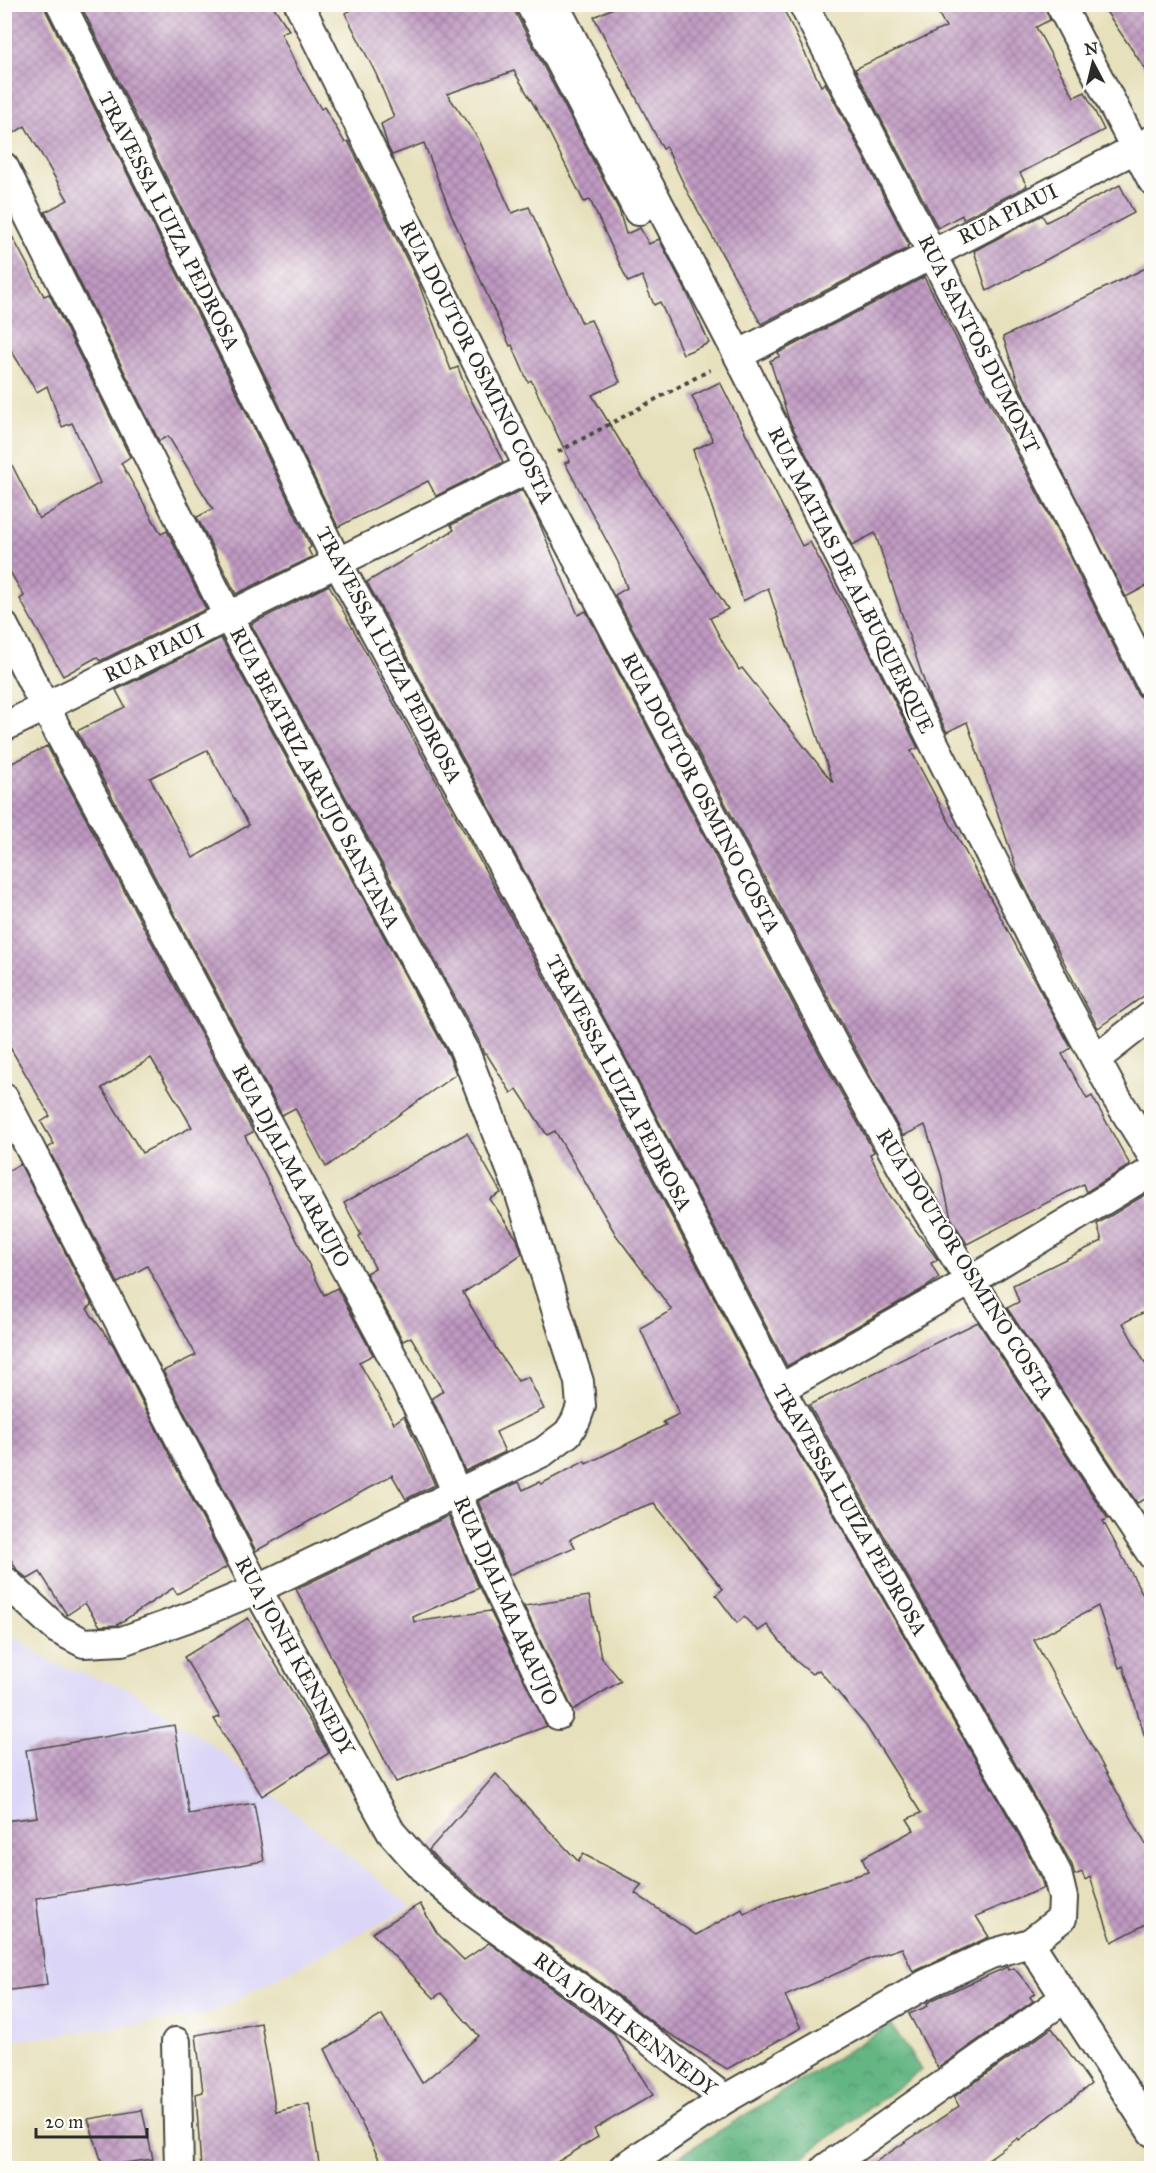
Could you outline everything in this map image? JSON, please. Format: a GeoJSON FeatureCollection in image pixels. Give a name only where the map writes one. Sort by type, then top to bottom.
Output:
{"type":"FeatureCollection","features":[{"type":"Feature","properties":{"kind":"street","name":"TRAVESSA LUIZA PEDROSA"},"geometry":{"type":"LineString","coordinates":[[61,4],[337,562],[614,1070],[780,1389],[1033,1827],[1057,1873],[1064,1898],[1062,1918],[1030,1943]]}},
{"type":"Feature","properties":{"kind":"street","name":"RUA DOUTOR OSMINO COSTA"},"geometry":{"type":"LineString","coordinates":[[299,4],[529,468],[835,1047],[916,1193],[970,1281],[1152,1555]]}},
{"type":"Feature","properties":{"kind":"street"},"geometry":{"type":"LineString","coordinates":[[530,4],[638,211]]}},
{"type":"Feature","properties":{"kind":"street","name":"RUA MATIAS DE ALBUQUERQUE"},"geometry":{"type":"LineString","coordinates":[[554,4],[738,355],[1060,993],[1152,1155]]}},
{"type":"Feature","properties":{"kind":"street","name":"RUA SANTOS DUMONT"},"geometry":{"type":"LineString","coordinates":[[803,4],[1070,520],[1152,686]]}},
{"type":"Feature","properties":{"kind":"street"},"geometry":{"type":"LineString","coordinates":[[1060,4],[1143,144],[1152,180]]}},
{"type":"Feature","properties":{"kind":"street","name":"RUA PIAUI"},"geometry":{"type":"LineString","coordinates":[[738,355],[1143,144]]}},
{"type":"Feature","properties":{"kind":"street","name":"RUA BEATRIZ ARAUJO SANTANA"},"geometry":{"type":"LineString","coordinates":[[4,167],[228,616],[464,1049],[502,1145],[540,1255],[579,1382],[581,1406],[568,1433],[543,1452],[457,1493]]}},
{"type":"Feature","properties":{"kind":"street","name":"RUA PIAUI"},"geometry":{"type":"LineString","coordinates":[[4,727],[529,468]]}},
{"type":"Feature","properties":{"kind":"street","name":"RUA DJALMA ARAUJO"},"geometry":{"type":"LineString","coordinates":[[4,626],[45,707],[397,1365],[436,1444],[496,1586],[558,1715]]}},
{"type":"Feature","properties":{"kind":"street"},"geometry":{"type":"LineString","coordinates":[[1096,1059],[1152,1015]]}},
{"type":"Feature","properties":{"kind":"street","name":"RUA JONH KENNEDY"},"geometry":{"type":"LineString","coordinates":[[4,1098],[257,1589],[390,1832],[426,1872],[470,1909],[605,2006],[725,2099]]}},
{"type":"Feature","properties":{"kind":"street"},"geometry":{"type":"LineString","coordinates":[[780,1389],[970,1281],[1152,1171]]}},
{"type":"Feature","properties":{"kind":"street"},"geometry":{"type":"LineString","coordinates":[[4,1580],[57,1629],[84,1643],[122,1641],[198,1614],[257,1589],[457,1493]]}},
{"type":"Feature","properties":{"kind":"street"},"geometry":{"type":"LineString","coordinates":[[623,2169],[725,2099],[926,1984],[991,1954],[1030,1943],[1152,2132]]}},
{"type":"Feature","properties":{"kind":"street"},"geometry":{"type":"LineString","coordinates":[[826,2169],[1065,1998]]}},
{"type":"Feature","properties":{"kind":"street"},"geometry":{"type":"LineString","coordinates":[[176,2042],[179,2169]]}},
{"type":"Feature","properties":{"kind":"path"},"geometry":{"type":"LineString","coordinates":[[529,468],[738,355]]}},
{"type":"Feature","properties":{"kind":"shaded area"},"geometry":{"type":"Polygon","coordinates":[[[4,1629],[52,1663],[131,1690],[212,1745],[411,1907],[208,2015],[5,2042],[4,1629]]]}},
{"type":"Feature","properties":{"kind":"green space"},"geometry":{"type":"Polygon","coordinates":[[[891,2024],[921,2070],[787,2168],[660,2168],[891,2024]]]}},
{"type":"Feature","properties":{"kind":"building"},"geometry":{"type":"Polygon","coordinates":[[[4,4],[45,4],[46,11],[229,377],[311,547],[308,549],[312,557],[236,594],[197,517],[213,509],[168,436],[159,441],[45,212],[68,200],[25,126],[14,133],[4,102],[4,4]]]}},
{"type":"Feature","properties":{"kind":"building"},"geometry":{"type":"Polygon","coordinates":[[[80,4],[272,4],[289,30],[281,33],[298,69],[321,109],[324,107],[345,143],[348,141],[419,284],[451,370],[458,367],[466,390],[503,462],[436,496],[428,481],[338,527],[80,4]]]}},
{"type":"Feature","properties":{"kind":"building"},"geometry":{"type":"Polygon","coordinates":[[[365,4],[514,4],[515,12],[619,210],[626,234],[640,228],[649,244],[659,239],[689,297],[709,343],[683,354],[660,302],[654,305],[642,276],[628,282],[590,200],[584,202],[545,124],[514,71],[447,94],[478,138],[512,213],[529,207],[582,323],[591,320],[620,382],[592,395],[728,609],[710,618],[724,645],[739,670],[742,668],[833,783],[768,588],[743,601],[693,450],[713,441],[692,396],[720,382],[802,546],[810,542],[871,655],[918,748],[911,751],[1071,1048],[1062,1054],[1087,1099],[1092,1096],[1130,1165],[1086,1192],[1083,1184],[967,1244],[951,1218],[941,1174],[925,1125],[903,1136],[615,595],[627,588],[618,562],[565,463],[570,461],[531,380],[528,382],[512,345],[510,346],[451,214],[424,143],[392,155],[388,147],[381,124],[394,117],[376,74],[345,13],[365,4]]]}},
{"type":"Feature","properties":{"kind":"building"},"geometry":{"type":"Polygon","coordinates":[[[621,4],[781,4],[821,86],[825,83],[909,245],[908,248],[761,324],[687,191],[666,147],[663,149],[594,17],[621,4]]]}},
{"type":"Feature","properties":{"kind":"building"},"geometry":{"type":"Polygon","coordinates":[[[933,4],[1044,4],[1050,20],[1036,27],[1074,97],[1085,92],[1104,130],[1020,173],[1027,186],[963,219],[962,215],[938,228],[855,69],[946,27],[933,4]]]}},
{"type":"Feature","properties":{"kind":"building"},"geometry":{"type":"Polygon","coordinates":[[[1101,4],[1152,4],[1152,79],[1101,4]]]}},
{"type":"Feature","properties":{"kind":"building"},"geometry":{"type":"Polygon","coordinates":[[[1120,185],[1134,213],[987,291],[974,251],[1042,215],[1046,222],[1120,185]]]}},
{"type":"Feature","properties":{"kind":"building"},"geometry":{"type":"Polygon","coordinates":[[[4,221],[44,296],[49,294],[130,457],[121,463],[161,534],[167,531],[206,609],[100,661],[97,657],[63,676],[20,599],[24,596],[4,561],[4,449],[39,519],[100,483],[72,423],[62,427],[47,386],[37,392],[4,339],[4,221]]]}},
{"type":"Feature","properties":{"kind":"building"},"geometry":{"type":"Polygon","coordinates":[[[1152,265],[1152,583],[1126,597],[1019,385],[1003,337],[1152,265]]]}},
{"type":"Feature","properties":{"kind":"building"},"geometry":{"type":"Polygon","coordinates":[[[924,277],[1055,527],[1137,693],[1152,716],[1152,990],[1098,1028],[1018,873],[967,722],[947,732],[930,699],[875,533],[852,545],[789,420],[770,361],[780,356],[778,353],[924,277]]]}},
{"type":"Feature","properties":{"kind":"building"},"geometry":{"type":"Polygon","coordinates":[[[522,490],[538,520],[578,615],[586,611],[820,1055],[874,1152],[870,1154],[889,1194],[938,1260],[931,1263],[939,1278],[787,1366],[628,1062],[367,582],[454,530],[451,525],[522,490]]]}},
{"type":"Feature","properties":{"kind":"building"},"geometry":{"type":"Polygon","coordinates":[[[329,585],[599,1078],[766,1397],[1019,1835],[1044,1888],[976,1916],[989,1937],[913,1972],[902,1948],[872,1958],[785,1996],[801,2028],[727,2069],[660,2028],[486,1901],[429,1850],[496,1774],[578,1861],[583,1854],[642,1885],[635,1893],[696,1935],[742,1909],[744,1914],[763,1904],[868,1872],[862,1858],[914,1830],[907,1819],[921,1813],[866,1726],[819,1670],[812,1674],[796,1661],[767,1625],[758,1631],[744,1617],[737,1623],[716,1595],[723,1589],[654,1503],[614,1517],[570,1539],[575,1547],[509,1575],[478,1501],[519,1482],[523,1490],[539,1482],[541,1484],[585,1461],[586,1464],[666,1425],[663,1422],[679,1414],[640,1328],[672,1310],[616,1235],[555,1131],[547,1135],[517,1089],[511,1093],[486,1053],[484,1054],[251,624],[329,585]]]}},
{"type":"Feature","properties":{"kind":"building"},"geometry":{"type":"Polygon","coordinates":[[[221,638],[449,1056],[456,1074],[326,1167],[295,1108],[282,1115],[77,731],[125,707],[116,690],[221,638]],[[207,750],[150,778],[193,858],[249,825],[207,750]]]}},
{"type":"Feature","properties":{"kind":"building"},"geometry":{"type":"Polygon","coordinates":[[[47,746],[253,1132],[245,1136],[324,1295],[337,1288],[373,1355],[359,1362],[394,1423],[404,1416],[435,1485],[406,1499],[392,1475],[256,1551],[163,1371],[196,1355],[147,1266],[118,1283],[48,1148],[54,1144],[41,1122],[50,1116],[4,1037],[4,767],[47,746]],[[151,1058],[102,1088],[142,1153],[192,1127],[151,1058]]]}},
{"type":"Feature","properties":{"kind":"building"},"geometry":{"type":"Polygon","coordinates":[[[467,1133],[501,1193],[490,1199],[517,1239],[522,1254],[463,1293],[518,1381],[528,1377],[544,1409],[496,1432],[505,1452],[465,1471],[432,1398],[443,1391],[411,1337],[403,1341],[366,1273],[375,1268],[344,1203],[467,1133]]]}},
{"type":"Feature","properties":{"kind":"building"},"geometry":{"type":"Polygon","coordinates":[[[20,1164],[92,1305],[87,1309],[113,1345],[227,1567],[177,1594],[173,1588],[117,1625],[100,1626],[85,1603],[67,1615],[40,1572],[28,1579],[17,1570],[4,1548],[4,1173],[20,1164]]]}},
{"type":"Feature","properties":{"kind":"building"},"geometry":{"type":"Polygon","coordinates":[[[1146,1194],[1152,1205],[1152,1308],[1123,1323],[1152,1376],[1152,1496],[1137,1503],[1007,1308],[1019,1302],[1013,1285],[1102,1241],[1097,1224],[1146,1194]]]}},
{"type":"Feature","properties":{"kind":"building"},"geometry":{"type":"Polygon","coordinates":[[[978,1322],[1108,1519],[1103,1521],[1152,1611],[1152,1736],[1145,1737],[1123,1666],[1119,1668],[1098,1606],[1034,1640],[1152,1856],[1152,1921],[1112,1942],[1090,1877],[1085,1880],[1082,1872],[1075,1875],[1047,1819],[809,1405],[978,1322]]]}},
{"type":"Feature","properties":{"kind":"building"},"geometry":{"type":"Polygon","coordinates":[[[448,1516],[479,1588],[413,1617],[414,1622],[490,1611],[547,1726],[396,1782],[296,1589],[448,1516]]]}},
{"type":"Feature","properties":{"kind":"building"},"geometry":{"type":"Polygon","coordinates":[[[589,1596],[601,1657],[621,1681],[573,1710],[524,1606],[589,1596]]]}},
{"type":"Feature","properties":{"kind":"building"},"geometry":{"type":"Polygon","coordinates":[[[248,1618],[329,1753],[262,1796],[214,1719],[220,1717],[184,1657],[248,1618]]]}},
{"type":"Feature","properties":{"kind":"building"},"geometry":{"type":"Polygon","coordinates":[[[174,1725],[189,1814],[254,1803],[264,1861],[36,1898],[47,1985],[4,1991],[4,1821],[37,1817],[26,1750],[174,1725]]]}},
{"type":"Feature","properties":{"kind":"building"},"geometry":{"type":"Polygon","coordinates":[[[420,1904],[437,1933],[464,1960],[489,1943],[613,2033],[653,2095],[594,2129],[598,2137],[546,2169],[384,2169],[325,2049],[382,2015],[422,2083],[479,2036],[441,1993],[434,1998],[372,1933],[420,1904]]]}},
{"type":"Feature","properties":{"kind":"building"},"geometry":{"type":"Polygon","coordinates":[[[1007,1967],[1008,1970],[1014,1968],[1035,1993],[1030,1997],[1033,2001],[938,2068],[909,2014],[928,2006],[927,2003],[934,1999],[1007,1967]]]}},
{"type":"Feature","properties":{"kind":"building"},"geometry":{"type":"Polygon","coordinates":[[[261,2023],[276,2112],[309,2104],[320,2169],[201,2169],[196,2094],[203,2092],[196,2035],[261,2023]]]}},
{"type":"Feature","properties":{"kind":"building"},"geometry":{"type":"Polygon","coordinates":[[[1052,2028],[1091,2084],[1019,2140],[1018,2138],[974,2169],[865,2169],[959,2106],[954,2097],[1052,2028]]]}},
{"type":"Feature","properties":{"kind":"building"},"geometry":{"type":"Polygon","coordinates":[[[142,2110],[153,2159],[103,2166],[88,2119],[142,2110]]]}}]}
